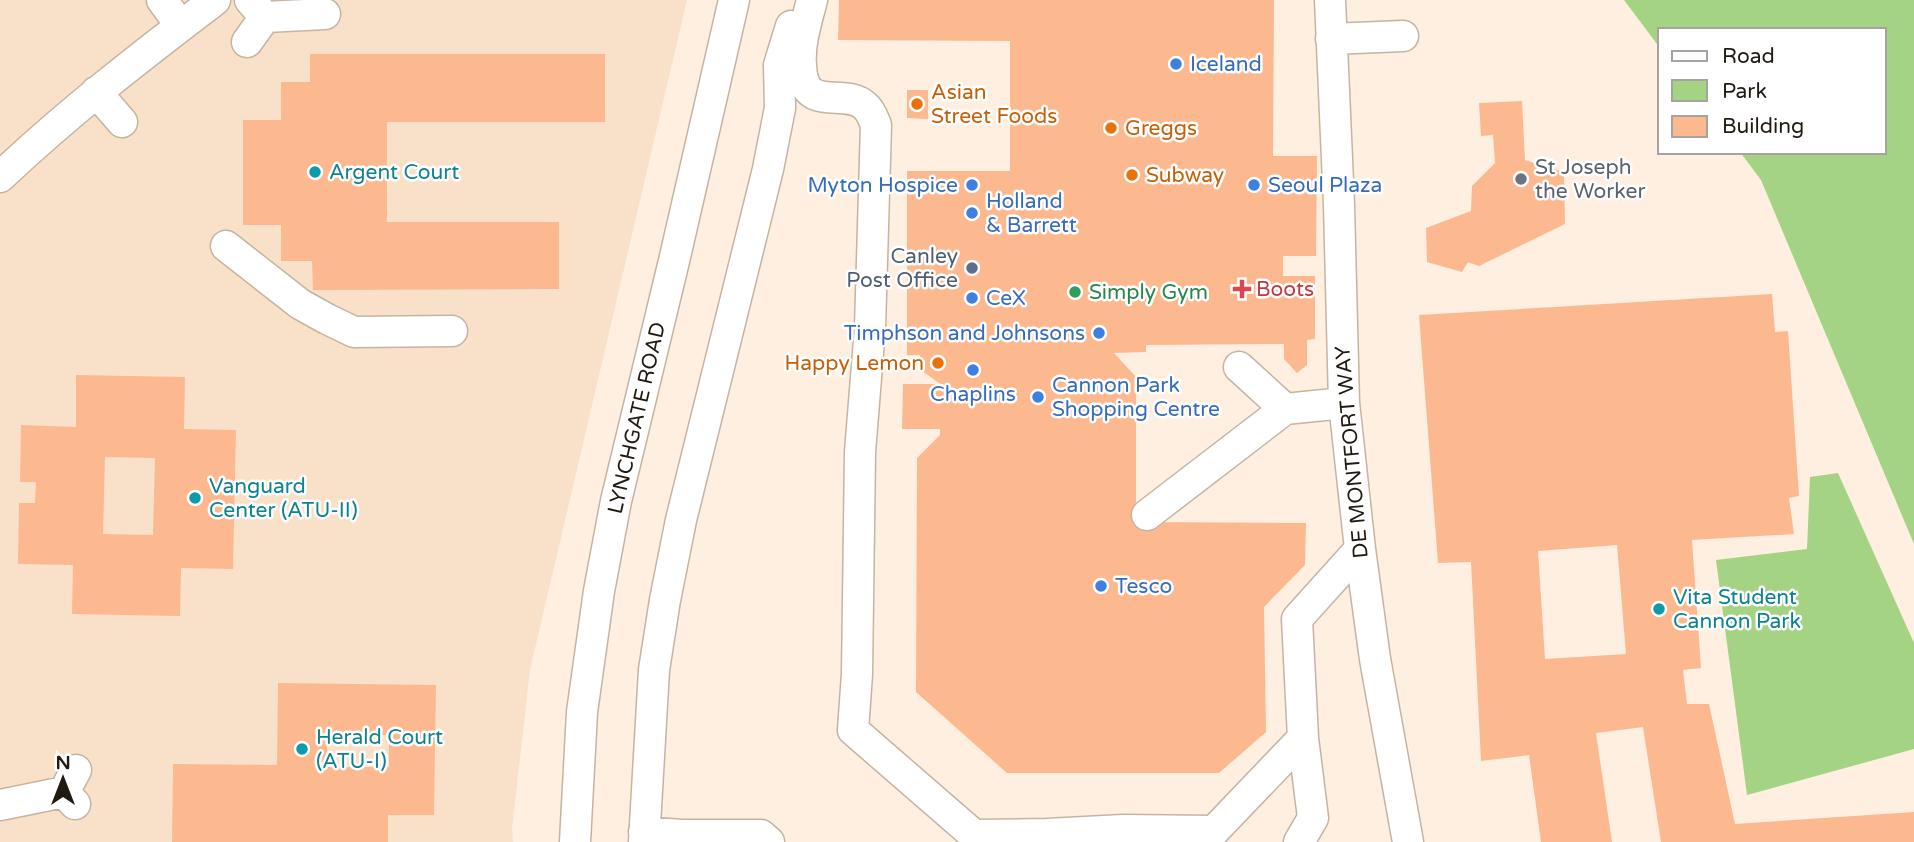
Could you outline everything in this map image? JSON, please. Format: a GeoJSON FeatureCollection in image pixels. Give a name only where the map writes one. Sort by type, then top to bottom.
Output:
{"type":"FeatureCollection","features":[{"type":"Feature","properties":{"kind":"street"},"geometry":{"type":"LineString","coordinates":[[162,0],[181,26]]}},
{"type":"Feature","properties":{"kind":"street"},"geometry":{"type":"LineString","coordinates":[[0,177],[96,92],[215,0]]}},
{"type":"Feature","properties":{"kind":"street","name":"LYNCHGATE ROAD"},"geometry":{"type":"LineString","coordinates":[[575,842],[582,712],[599,591],[614,513],[734,0]]}},
{"type":"Feature","properties":{"kind":"street"},"geometry":{"type":"LineString","coordinates":[[769,842],[761,835],[644,837],[654,670],[665,600],[681,520],[768,169],[780,108],[779,65],[797,0]]}},
{"type":"Feature","properties":{"kind":"street"},"geometry":{"type":"LineString","coordinates":[[811,0],[800,65],[807,87],[822,98],[847,99],[864,105],[876,125],[870,328],[860,453],[857,674],[853,730],[974,835],[1122,830],[1214,831],[1303,737]]}},
{"type":"Feature","properties":{"kind":"street","name":"DE MONTFORT WAY"},"geometry":{"type":"LineString","coordinates":[[1330,0],[1344,403],[1360,549],[1402,833]]}},
{"type":"Feature","properties":{"kind":"street"},"geometry":{"type":"LineString","coordinates":[[247,42],[258,8],[325,13]]}},
{"type":"Feature","properties":{"kind":"street"},"geometry":{"type":"LineString","coordinates":[[1331,39],[1403,36]]}},
{"type":"Feature","properties":{"kind":"street"},"geometry":{"type":"LineString","coordinates":[[96,92],[122,122]]}},
{"type":"Feature","properties":{"kind":"street"},"geometry":{"type":"LineString","coordinates":[[226,246],[300,304],[354,332],[452,331]]}},
{"type":"Feature","properties":{"kind":"street"},"geometry":{"type":"LineString","coordinates":[[1239,366],[1285,409]]}},
{"type":"Feature","properties":{"kind":"street"},"geometry":{"type":"LineString","coordinates":[[1147,515],[1285,409],[1344,403]]}},
{"type":"Feature","properties":{"kind":"street"},"geometry":{"type":"LineString","coordinates":[[1299,842],[1313,818],[1303,737],[1297,619],[1360,549]]}},
{"type":"Feature","properties":{"kind":"street"},"geometry":{"type":"LineString","coordinates":[[0,805],[72,789]]}},
{"type":"Feature","properties":{"kind":"shaded area"},"geometry":{"type":"Polygon","coordinates":[[[0,0],[687,0],[530,670],[512,829],[513,842],[0,842],[0,0]]]}},
{"type":"Feature","properties":{"kind":"green space"},"geometry":{"type":"Polygon","coordinates":[[[1624,0],[1914,0],[1914,544],[1761,180],[1742,154],[1886,154],[1886,28],[1658,28],[1658,45],[1624,0]]]}},
{"type":"Feature","properties":{"kind":"green space"},"geometry":{"type":"Polygon","coordinates":[[[1838,473],[1914,643],[1914,749],[1747,795],[1716,560],[1807,549],[1810,477],[1838,473]]]}},
{"type":"Feature","properties":{"kind":"building","name":"Cannon Park Shopping Centre"},"geometry":{"type":"Polygon","coordinates":[[[839,0],[1274,0],[1273,156],[1317,156],[1316,256],[1283,256],[1283,276],[1315,276],[1315,339],[1307,340],[1307,365],[1297,373],[1284,359],[1284,344],[1146,345],[1146,352],[1114,353],[1136,377],[1136,522],[1306,523],[1305,565],[1264,607],[1266,732],[1219,773],[1007,773],[916,692],[917,458],[940,435],[940,429],[902,429],[903,384],[940,384],[921,370],[920,355],[907,355],[907,171],[1010,171],[1010,41],[838,40],[839,0]]]}},
{"type":"Feature","properties":{"kind":"building","name":"Argent Court"},"geometry":{"type":"Polygon","coordinates":[[[310,54],[605,54],[605,122],[387,122],[387,222],[559,222],[559,289],[313,290],[312,261],[281,261],[281,225],[243,225],[243,120],[281,120],[281,82],[310,82],[310,54]]]}},
{"type":"Feature","properties":{"kind":"building","name":"Asian Street Foods"},"geometry":{"type":"Polygon","coordinates":[[[907,90],[928,90],[928,119],[907,118],[907,90]]]}},
{"type":"Feature","properties":{"kind":"building","name":"St Joseph the Worker"},"geometry":{"type":"Polygon","coordinates":[[[1522,101],[1525,160],[1564,172],[1565,224],[1479,266],[1468,262],[1462,272],[1427,262],[1426,228],[1471,211],[1472,186],[1495,163],[1493,135],[1481,136],[1479,103],[1522,101]]]}},
{"type":"Feature","properties":{"kind":"building","name":"Vita Student Cannon Park"},"geometry":{"type":"Polygon","coordinates":[[[1772,294],[1775,332],[1788,331],[1799,496],[1789,498],[1794,534],[1692,540],[1701,668],[1683,670],[1687,704],[1709,704],[1735,824],[1914,812],[1914,842],[1661,842],[1643,727],[1596,733],[1612,842],[1541,842],[1529,755],[1481,761],[1471,562],[1438,563],[1419,315],[1772,294]],[[1617,545],[1538,551],[1545,659],[1626,654],[1617,545]]]}},
{"type":"Feature","properties":{"kind":"building","name":"Vanguard Center (ATU-II)"},"geometry":{"type":"Polygon","coordinates":[[[76,375],[185,377],[184,429],[236,430],[233,569],[181,568],[180,616],[72,614],[73,565],[18,564],[19,503],[35,503],[36,482],[20,482],[21,425],[76,427],[76,375]],[[105,457],[103,534],[153,535],[155,458],[105,457]]]}},
{"type":"Feature","properties":{"kind":"building","name":"Herald Court (ATU-I)"},"geometry":{"type":"Polygon","coordinates":[[[278,683],[436,685],[434,815],[388,815],[388,842],[172,842],[173,764],[277,765],[278,683]],[[327,735],[327,767],[389,767],[389,735],[327,735]]]}},
{"type":"Feature","properties":{"kind":"place","name":"Iceland"},"geometry":{"type":"Point","coordinates":[1176,64]}},
{"type":"Feature","properties":{"kind":"place","name":"Asian Street Foods"},"geometry":{"type":"Point","coordinates":[917,104]}},
{"type":"Feature","properties":{"kind":"place","name":"Greggs"},"geometry":{"type":"Point","coordinates":[1111,128]}},
{"type":"Feature","properties":{"kind":"place","name":"Argent Court"},"geometry":{"type":"Point","coordinates":[315,172]}},
{"type":"Feature","properties":{"kind":"place","name":"Subway"},"geometry":{"type":"Point","coordinates":[1132,175]}},
{"type":"Feature","properties":{"kind":"place","name":"St Joseph the Worker"},"geometry":{"type":"Point","coordinates":[1521,179]}},
{"type":"Feature","properties":{"kind":"place","name":"Myton Hospice"},"geometry":{"type":"Point","coordinates":[972,185]}},
{"type":"Feature","properties":{"kind":"place","name":"Seoul Plaza"},"geometry":{"type":"Point","coordinates":[1254,185]}},
{"type":"Feature","properties":{"kind":"place","name":"Holland & Barrett"},"geometry":{"type":"Point","coordinates":[972,213]}},
{"type":"Feature","properties":{"kind":"place","name":"Canley Post Office"},"geometry":{"type":"Point","coordinates":[972,268]}},
{"type":"Feature","properties":{"kind":"place","name":"Boots"},"geometry":{"type":"Point","coordinates":[1242,289]}},
{"type":"Feature","properties":{"kind":"place","name":"Simply Gym"},"geometry":{"type":"Point","coordinates":[1075,292]}},
{"type":"Feature","properties":{"kind":"place","name":"CeX"},"geometry":{"type":"Point","coordinates":[972,298]}},
{"type":"Feature","properties":{"kind":"place","name":"Timphson and Johnsons"},"geometry":{"type":"Point","coordinates":[1099,333]}},
{"type":"Feature","properties":{"kind":"place","name":"Happy Lemon"},"geometry":{"type":"Point","coordinates":[938,363]}},
{"type":"Feature","properties":{"kind":"place","name":"Chaplins"},"geometry":{"type":"Point","coordinates":[973,370]}},
{"type":"Feature","properties":{"kind":"place","name":"Cannon Park Shopping Centre"},"geometry":{"type":"Point","coordinates":[1038,397]}},
{"type":"Feature","properties":{"kind":"place","name":"Vanguard Center (ATU-II)"},"geometry":{"type":"Point","coordinates":[195,498]}},
{"type":"Feature","properties":{"kind":"place","name":"Tesco"},"geometry":{"type":"Point","coordinates":[1101,586]}},
{"type":"Feature","properties":{"kind":"place","name":"Vita Student Cannon Park"},"geometry":{"type":"Point","coordinates":[1659,609]}},
{"type":"Feature","properties":{"kind":"place","name":"Herald Court (ATU-I)"},"geometry":{"type":"Point","coordinates":[302,749]}}]}
